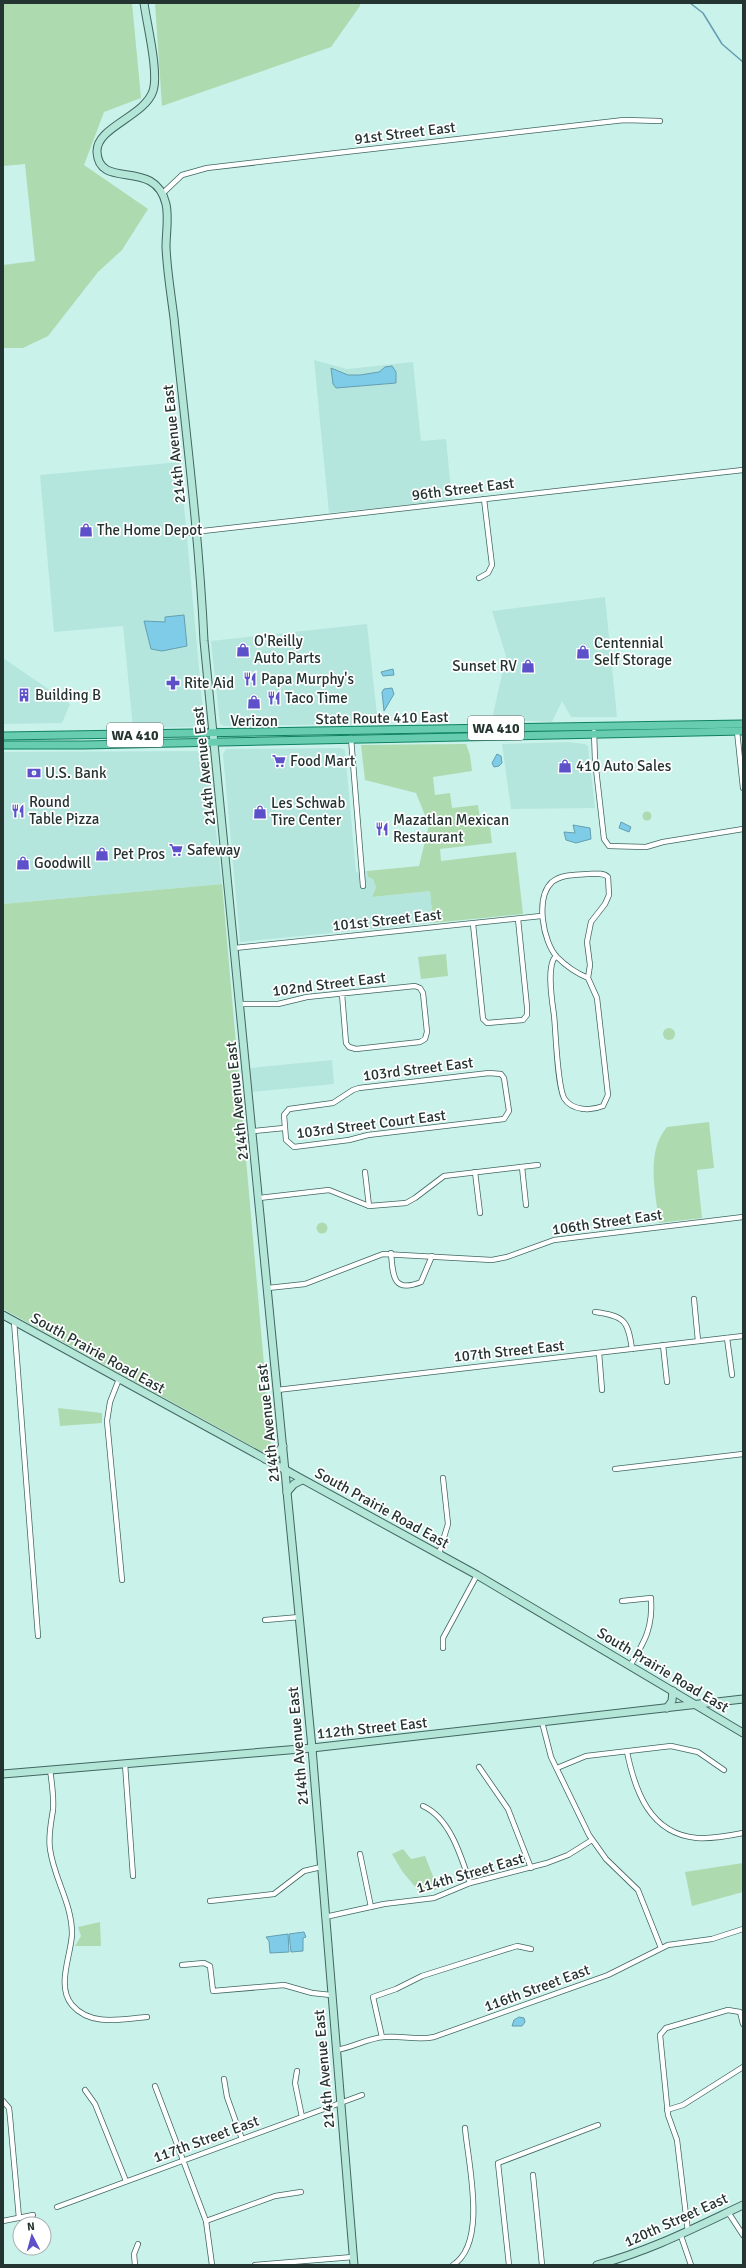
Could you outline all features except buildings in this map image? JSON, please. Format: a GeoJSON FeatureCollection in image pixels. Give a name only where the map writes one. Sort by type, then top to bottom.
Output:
{"type":"FeatureCollection","features":[{"type":"Feature","properties":{"kind":"main road","name":"State Route 410 East"},"geometry":{"type":"LineString","coordinates":[[215,741],[351,738],[743,724]]}},
{"type":"Feature","properties":{"kind":"main road","name":"State Route 410 East"},"geometry":{"type":"LineString","coordinates":[[213,732],[271,733],[594,730],[740,731]]}},
{"type":"Feature","properties":{"kind":"main road","name":"WA 410"},"geometry":{"type":"LineString","coordinates":[[3,736],[173,735],[213,732]]}},
{"type":"Feature","properties":{"kind":"main road","name":"WA 410"},"geometry":{"type":"LineString","coordinates":[[3,745],[215,741]]}},
{"type":"Feature","properties":{"kind":"street","name":"214th Avenue East"},"geometry":{"type":"LineString","coordinates":[[144,3],[154,76],[152,93],[138,111],[106,132],[99,143],[97,152],[100,163],[108,172],[145,178],[154,183],[162,194],[167,212],[168,270],[241,1004],[312,1748],[354,2265]]}},
{"type":"Feature","properties":{"kind":"street","name":"91st Street East"},"geometry":{"type":"LineString","coordinates":[[162,194],[182,175],[191,171],[214,167],[616,121],[660,121]]}},
{"type":"Feature","properties":{"kind":"street","name":"96th Street East"},"geometry":{"type":"LineString","coordinates":[[185,533],[743,470]]}},
{"type":"Feature","properties":{"kind":"street"},"geometry":{"type":"LineString","coordinates":[[479,578],[488,573],[492,565],[484,499]]}},
{"type":"Feature","properties":{"kind":"street"},"geometry":{"type":"LineString","coordinates":[[594,730],[595,760],[604,838],[609,846],[646,847],[663,842],[743,829]]}},
{"type":"Feature","properties":{"kind":"street"},"geometry":{"type":"LineString","coordinates":[[740,731],[743,788]]}},
{"type":"Feature","properties":{"kind":"street"},"geometry":{"type":"LineString","coordinates":[[351,738],[363,886]]}},
{"type":"Feature","properties":{"kind":"street"},"geometry":{"type":"LineString","coordinates":[[556,956],[551,964],[557,1044],[563,1093],[567,1102],[591,1110],[603,1106],[608,1095],[597,998],[588,978],[590,965],[588,942],[589,927],[607,899],[610,890],[608,877],[602,874],[566,876],[552,883],[544,898],[541,916],[556,956],[574,971],[588,978]]}},
{"type":"Feature","properties":{"kind":"street","name":"101st Street East"},"geometry":{"type":"LineString","coordinates":[[235,948],[541,916]]}},
{"type":"Feature","properties":{"kind":"street"},"geometry":{"type":"LineString","coordinates":[[473,924],[483,1019],[489,1023],[523,1020],[527,1015],[518,919]]}},
{"type":"Feature","properties":{"kind":"street","name":"102nd Street East"},"geometry":{"type":"LineString","coordinates":[[241,1004],[278,1004],[307,997],[415,986],[420,988],[423,993],[426,1025],[425,1039],[420,1042],[356,1049],[349,1047],[346,1043],[342,994]]}},
{"type":"Feature","properties":{"kind":"street","name":"103rd Street East"},"geometry":{"type":"LineString","coordinates":[[284,1128],[285,1111],[333,1104],[353,1090],[489,1073],[503,1075],[508,1111],[504,1119]]}},
{"type":"Feature","properties":{"kind":"street","name":"103rd Street Court East"},"geometry":{"type":"LineString","coordinates":[[253,1131],[284,1128],[286,1140],[294,1147],[349,1140],[368,1134],[504,1119]]}},
{"type":"Feature","properties":{"kind":"street"},"geometry":{"type":"LineString","coordinates":[[259,1198],[329,1190],[369,1206],[411,1201],[444,1176],[538,1165]]}},
{"type":"Feature","properties":{"kind":"street"},"geometry":{"type":"LineString","coordinates":[[522,1167],[526,1205]]}},
{"type":"Feature","properties":{"kind":"street"},"geometry":{"type":"LineString","coordinates":[[365,1172],[369,1206]]}},
{"type":"Feature","properties":{"kind":"street"},"geometry":{"type":"LineString","coordinates":[[475,1172],[480,1213]]}},
{"type":"Feature","properties":{"kind":"street","name":"106th Street East"},"geometry":{"type":"LineString","coordinates":[[268,1288],[305,1284],[376,1255],[391,1253],[492,1260],[507,1257],[554,1240],[743,1217]]}},
{"type":"Feature","properties":{"kind":"street"},"geometry":{"type":"LineString","coordinates":[[391,1253],[394,1277],[396,1282],[401,1285],[414,1285],[421,1282],[432,1256]]}},
{"type":"Feature","properties":{"kind":"street"},"geometry":{"type":"LineString","coordinates":[[694,1299],[698,1341]]}},
{"type":"Feature","properties":{"kind":"street"},"geometry":{"type":"LineString","coordinates":[[595,1312],[616,1316],[625,1322],[630,1333],[632,1349]]}},
{"type":"Feature","properties":{"kind":"street","name":"South Prairie Road East"},"geometry":{"type":"LineString","coordinates":[[3,1315],[477,1575],[743,1733]]}},
{"type":"Feature","properties":{"kind":"street"},"geometry":{"type":"LineString","coordinates":[[14,1321],[38,1636]]}},
{"type":"Feature","properties":{"kind":"street","name":"107th Street East"},"geometry":{"type":"LineString","coordinates":[[277,1390],[743,1336]]}},
{"type":"Feature","properties":{"kind":"street"},"geometry":{"type":"LineString","coordinates":[[727,1338],[732,1375]]}},
{"type":"Feature","properties":{"kind":"street"},"geometry":{"type":"LineString","coordinates":[[663,1345],[667,1382]]}},
{"type":"Feature","properties":{"kind":"street"},"geometry":{"type":"LineString","coordinates":[[599,1353],[602,1390]]}},
{"type":"Feature","properties":{"kind":"street"},"geometry":{"type":"LineString","coordinates":[[119,1379],[110,1402],[107,1420],[122,1580]]}},
{"type":"Feature","properties":{"kind":"street"},"geometry":{"type":"LineString","coordinates":[[265,1459],[275,1456],[283,1446]]}},
{"type":"Feature","properties":{"kind":"street"},"geometry":{"type":"LineString","coordinates":[[615,1469],[743,1454]]}},
{"type":"Feature","properties":{"kind":"street"},"geometry":{"type":"LineString","coordinates":[[439,1554],[448,1524],[443,1478]]}},
{"type":"Feature","properties":{"kind":"street"},"geometry":{"type":"LineString","coordinates":[[287,1492],[294,1484],[302,1480]]}},
{"type":"Feature","properties":{"kind":"street"},"geometry":{"type":"LineString","coordinates":[[443,1648],[443,1638],[477,1575]]}},
{"type":"Feature","properties":{"kind":"street"},"geometry":{"type":"LineString","coordinates":[[622,1601],[650,1598],[652,1612],[650,1630],[630,1666]]}},
{"type":"Feature","properties":{"kind":"street"},"geometry":{"type":"LineString","coordinates":[[266,1620],[300,1617]]}},
{"type":"Feature","properties":{"kind":"street"},"geometry":{"type":"LineString","coordinates":[[668,1708],[672,1701],[673,1691]]}},
{"type":"Feature","properties":{"kind":"street","name":"112th Street East"},"geometry":{"type":"LineString","coordinates":[[3,1774],[312,1748],[743,1699]]}},
{"type":"Feature","properties":{"kind":"street"},"geometry":{"type":"LineString","coordinates":[[716,1717],[715,1707],[719,1702]]}},
{"type":"Feature","properties":{"kind":"street"},"geometry":{"type":"LineString","coordinates":[[542,1722],[548,1750],[592,1840],[606,1859],[638,1890],[661,1948]]}},
{"type":"Feature","properties":{"kind":"street"},"geometry":{"type":"LineString","coordinates":[[557,1768],[586,1756],[671,1746],[689,1748],[702,1754],[724,1770]]}},
{"type":"Feature","properties":{"kind":"street"},"geometry":{"type":"LineString","coordinates":[[627,1752],[641,1800],[650,1814],[665,1827],[695,1838],[714,1838],[743,1833]]}},
{"type":"Feature","properties":{"kind":"street"},"geometry":{"type":"LineString","coordinates":[[125,1764],[133,1876]]}},
{"type":"Feature","properties":{"kind":"street"},"geometry":{"type":"LineString","coordinates":[[478,1767],[508,1809],[531,1868]]}},
{"type":"Feature","properties":{"kind":"street"},"geometry":{"type":"LineString","coordinates":[[50,1770],[53,1802],[50,1848],[55,1871],[66,1897],[70,1917],[71,1951],[65,1985],[68,1998],[74,2007],[88,2017],[98,2020],[147,2018]]}},
{"type":"Feature","properties":{"kind":"street"},"geometry":{"type":"LineString","coordinates":[[423,1806],[433,1810],[453,1839],[470,1883]]}},
{"type":"Feature","properties":{"kind":"street","name":"114th Street East"},"geometry":{"type":"LineString","coordinates":[[325,1917],[371,1907],[431,1899],[470,1883],[531,1868],[568,1855],[592,1840]]}},
{"type":"Feature","properties":{"kind":"street"},"geometry":{"type":"LineString","coordinates":[[360,1854],[371,1907]]}},
{"type":"Feature","properties":{"kind":"street"},"geometry":{"type":"LineString","coordinates":[[210,1901],[274,1894],[304,1871],[321,1867]]}},
{"type":"Feature","properties":{"kind":"street","name":"116th Street East"},"geometry":{"type":"LineString","coordinates":[[336,2050],[356,2046],[382,2037],[424,2040],[434,2038],[608,1975],[661,1948],[712,1938],[743,1929]]}},
{"type":"Feature","properties":{"kind":"street"},"geometry":{"type":"LineString","coordinates":[[382,2037],[373,1996],[388,1992],[422,1976],[517,1946],[531,1948]]}},
{"type":"Feature","properties":{"kind":"street"},"geometry":{"type":"LineString","coordinates":[[182,1965],[204,1963],[210,1966],[213,1991],[284,1985],[312,1993],[331,1995]]}},
{"type":"Feature","properties":{"kind":"street"},"geometry":{"type":"LineString","coordinates":[[688,2232],[676,2140],[667,2110],[660,2041],[661,2032],[666,2028],[728,2010],[737,2010],[741,2014],[743,2024]]}},
{"type":"Feature","properties":{"kind":"street"},"geometry":{"type":"LineString","coordinates":[[667,2110],[683,2105],[743,2067]]}},
{"type":"Feature","properties":{"kind":"street"},"geometry":{"type":"LineString","coordinates":[[298,2071],[294,2083],[302,2117]]}},
{"type":"Feature","properties":{"kind":"street"},"geometry":{"type":"LineString","coordinates":[[224,2079],[227,2097],[242,2139]]}},
{"type":"Feature","properties":{"kind":"street"},"geometry":{"type":"LineString","coordinates":[[155,2086],[206,2222],[212,2265]]}},
{"type":"Feature","properties":{"kind":"street"},"geometry":{"type":"LineString","coordinates":[[85,2090],[95,2104],[126,2181]]}},
{"type":"Feature","properties":{"kind":"street","name":"117th Street East"},"geometry":{"type":"LineString","coordinates":[[57,2207],[362,2095]]}},
{"type":"Feature","properties":{"kind":"street"},"geometry":{"type":"LineString","coordinates":[[4,2102],[10,2117],[19,2216]]}},
{"type":"Feature","properties":{"kind":"street"},"geometry":{"type":"LineString","coordinates":[[509,2265],[498,2163],[598,2125]]}},
{"type":"Feature","properties":{"kind":"street"},"geometry":{"type":"LineString","coordinates":[[453,2265],[465,2252],[474,2223],[465,2128]]}},
{"type":"Feature","properties":{"kind":"street"},"geometry":{"type":"LineString","coordinates":[[533,2175],[542,2265]]}},
{"type":"Feature","properties":{"kind":"street"},"geometry":{"type":"LineString","coordinates":[[206,2222],[275,2196],[301,2192]]}},
{"type":"Feature","properties":{"kind":"street","name":"120th Street East"},"geometry":{"type":"LineString","coordinates":[[596,2265],[634,2255],[681,2236],[743,2205]]}},
{"type":"Feature","properties":{"kind":"street"},"geometry":{"type":"LineString","coordinates":[[728,2212],[743,2235]]}},
{"type":"Feature","properties":{"kind":"street"},"geometry":{"type":"LineString","coordinates":[[28,2216],[33,2215]]}},
{"type":"Feature","properties":{"kind":"street"},"geometry":{"type":"LineString","coordinates":[[681,2236],[691,2265]]}},
{"type":"Feature","properties":{"kind":"street"},"geometry":{"type":"LineString","coordinates":[[135,2265],[134,2254],[138,2244]]}},
{"type":"Feature","properties":{"kind":"street"},"geometry":{"type":"LineString","coordinates":[[255,2265],[353,2257]]}},
{"type":"Feature","properties":{"kind":"shaded area"},"geometry":{"type":"Polygon","coordinates":[[[314,360],[347,369],[413,362],[421,441],[446,439],[452,500],[329,513],[314,360]]]}},
{"type":"Feature","properties":{"kind":"shaded area"},"geometry":{"type":"Polygon","coordinates":[[[392,366],[396,372],[396,383],[336,388],[333,384],[331,368],[348,375],[360,375],[379,372],[385,367],[392,366]]]}},
{"type":"Feature","properties":{"kind":"shaded area"},"geometry":{"type":"Polygon","coordinates":[[[180,462],[204,722],[202,726],[196,727],[133,728],[123,626],[54,632],[40,475],[180,462]]]}},
{"type":"Feature","properties":{"kind":"shaded area"},"geometry":{"type":"Polygon","coordinates":[[[605,597],[617,717],[571,717],[562,701],[552,722],[492,719],[506,656],[492,611],[605,597]]]}},
{"type":"Feature","properties":{"kind":"shaded area"},"geometry":{"type":"Polygon","coordinates":[[[184,615],[187,646],[162,651],[151,649],[144,621],[165,622],[165,617],[184,615]]]}},
{"type":"Feature","properties":{"kind":"shaded area"},"geometry":{"type":"Polygon","coordinates":[[[367,624],[378,724],[224,726],[220,724],[211,641],[367,624]]]}},
{"type":"Feature","properties":{"kind":"shaded area"},"geometry":{"type":"Polygon","coordinates":[[[3,658],[70,704],[62,723],[3,724],[3,658]]]}},
{"type":"Feature","properties":{"kind":"shaded area"},"geometry":{"type":"Polygon","coordinates":[[[393,669],[394,675],[383,676],[381,672],[393,669]]]}},
{"type":"Feature","properties":{"kind":"shaded area"},"geometry":{"type":"Polygon","coordinates":[[[392,688],[394,694],[384,711],[382,692],[384,689],[392,688]]]}},
{"type":"Feature","properties":{"kind":"shaded area"},"geometry":{"type":"Polygon","coordinates":[[[568,742],[585,744],[588,746],[595,808],[511,809],[502,744],[568,742]]]}},
{"type":"Feature","properties":{"kind":"shaded area"},"geometry":{"type":"Polygon","coordinates":[[[340,748],[345,750],[356,872],[367,871],[368,877],[373,879],[376,887],[372,897],[430,891],[433,923],[240,942],[223,754],[226,749],[340,748]]]}},
{"type":"Feature","properties":{"kind":"shaded area"},"geometry":{"type":"Polygon","coordinates":[[[207,751],[222,884],[3,904],[3,752],[207,751]]]}},
{"type":"Feature","properties":{"kind":"shaded area"},"geometry":{"type":"Polygon","coordinates":[[[497,754],[501,756],[502,763],[499,766],[494,767],[492,763],[497,754]]]}},
{"type":"Feature","properties":{"kind":"shaded area"},"geometry":{"type":"Polygon","coordinates":[[[621,822],[631,827],[629,832],[619,828],[621,822]]]}},
{"type":"Feature","properties":{"kind":"shaded area"},"geometry":{"type":"Polygon","coordinates":[[[573,825],[590,828],[591,839],[576,843],[566,840],[564,832],[575,833],[573,825]]]}},
{"type":"Feature","properties":{"kind":"shaded area"},"geometry":{"type":"Polygon","coordinates":[[[332,1060],[334,1084],[252,1092],[250,1068],[332,1060]]]}},
{"type":"Feature","properties":{"kind":"shaded area"},"geometry":{"type":"Polygon","coordinates":[[[304,1932],[306,1937],[303,1938],[303,1951],[291,1952],[289,1934],[304,1932]]]}},
{"type":"Feature","properties":{"kind":"shaded area"},"geometry":{"type":"Polygon","coordinates":[[[288,1934],[289,1952],[270,1953],[269,1941],[266,1937],[288,1934]]]}},
{"type":"Feature","properties":{"kind":"shaded area"},"geometry":{"type":"Polygon","coordinates":[[[519,2017],[524,2018],[525,2022],[522,2026],[512,2026],[514,2020],[519,2017]]]}},
{"type":"Feature","properties":{"kind":"green space"},"geometry":{"type":"Polygon","coordinates":[[[3,3],[132,3],[141,98],[104,112],[84,165],[148,209],[122,250],[98,272],[48,336],[23,348],[3,348],[3,265],[35,261],[25,164],[3,166],[3,3]]]}},
{"type":"Feature","properties":{"kind":"green space"},"geometry":{"type":"Polygon","coordinates":[[[155,3],[360,3],[360,6],[331,47],[162,106],[155,3]]]}},
{"type":"Feature","properties":{"kind":"green space"},"geometry":{"type":"Polygon","coordinates":[[[466,744],[470,755],[472,771],[433,777],[435,795],[450,793],[452,808],[478,805],[480,820],[489,819],[492,843],[440,849],[441,861],[516,852],[523,914],[433,923],[430,891],[372,897],[376,887],[373,879],[368,877],[367,871],[419,866],[429,825],[416,793],[365,780],[361,745],[466,744]]]}},
{"type":"Feature","properties":{"kind":"green space"},"geometry":{"type":"Polygon","coordinates":[[[645,812],[649,812],[651,816],[649,820],[645,820],[643,818],[643,814],[645,812]]]}},
{"type":"Feature","properties":{"kind":"green space"},"geometry":{"type":"Polygon","coordinates":[[[222,884],[271,1445],[271,1450],[268,1452],[261,1451],[3,1309],[3,904],[222,884]]]}},
{"type":"Feature","properties":{"kind":"green space"},"geometry":{"type":"Polygon","coordinates":[[[446,954],[448,976],[421,979],[418,957],[446,954]]]}},
{"type":"Feature","properties":{"kind":"green space"},"geometry":{"type":"Polygon","coordinates":[[[669,1028],[673,1030],[675,1034],[673,1038],[669,1040],[665,1038],[663,1034],[665,1030],[669,1028]]]}},
{"type":"Feature","properties":{"kind":"green space"},"geometry":{"type":"Polygon","coordinates":[[[709,1122],[714,1168],[697,1170],[702,1218],[659,1223],[654,1186],[654,1161],[660,1137],[667,1127],[709,1122]]]}},
{"type":"Feature","properties":{"kind":"green space"},"geometry":{"type":"Polygon","coordinates":[[[320,1223],[324,1223],[326,1224],[326,1232],[320,1233],[317,1230],[317,1226],[320,1223]]]}},
{"type":"Feature","properties":{"kind":"green space"},"geometry":{"type":"Polygon","coordinates":[[[58,1408],[102,1413],[102,1423],[60,1426],[58,1408]]]}},
{"type":"Feature","properties":{"kind":"green space"},"geometry":{"type":"Polygon","coordinates":[[[403,1849],[411,1859],[425,1856],[438,1889],[421,1894],[402,1871],[392,1854],[403,1849]]]}},
{"type":"Feature","properties":{"kind":"green space"},"geometry":{"type":"Polygon","coordinates":[[[743,1863],[743,1892],[692,1906],[685,1872],[743,1863]]]}},
{"type":"Feature","properties":{"kind":"green space"},"geometry":{"type":"Polygon","coordinates":[[[100,1922],[101,1946],[75,1946],[81,1936],[78,1927],[100,1922]]]}},
{"type":"Feature","properties":{"kind":"waterway"},"geometry":{"type":"LineString","coordinates":[[690,3],[703,13],[722,44],[743,62]]}},
{"type":"Feature","properties":{"kind":"place","name":"The Home Depot"},"geometry":{"type":"Point","coordinates":[86,530]}},
{"type":"Feature","properties":{"kind":"place","name":"O'Reilly Auto Parts"},"geometry":{"type":"Point","coordinates":[243,650]}},
{"type":"Feature","properties":{"kind":"place","name":"Centennial Self Storage"},"geometry":{"type":"Point","coordinates":[583,652]}},
{"type":"Feature","properties":{"kind":"place","name":"Sunset RV"},"geometry":{"type":"Point","coordinates":[528,666]}},
{"type":"Feature","properties":{"kind":"place","name":"Papa Murphy's"},"geometry":{"type":"Point","coordinates":[250,679]}},
{"type":"Feature","properties":{"kind":"place","name":"Rite Aid"},"geometry":{"type":"Point","coordinates":[173,683]}},
{"type":"Feature","properties":{"kind":"place","name":"Building B"},"geometry":{"type":"Point","coordinates":[24,695]}},
{"type":"Feature","properties":{"kind":"place","name":"Taco Time"},"geometry":{"type":"Point","coordinates":[274,698]}},
{"type":"Feature","properties":{"kind":"place","name":"Verizon"},"geometry":{"type":"Point","coordinates":[254,702]}},
{"type":"Feature","properties":{"kind":"place","name":"Food Mart"},"geometry":{"type":"Point","coordinates":[279,761]}},
{"type":"Feature","properties":{"kind":"place","name":"410 Auto Sales"},"geometry":{"type":"Point","coordinates":[565,766]}},
{"type":"Feature","properties":{"kind":"place","name":"U.S. Bank"},"geometry":{"type":"Point","coordinates":[34,773]}},
{"type":"Feature","properties":{"kind":"place","name":"Round Table Pizza"},"geometry":{"type":"Point","coordinates":[18,811]}},
{"type":"Feature","properties":{"kind":"place","name":"Les Schwab Tire Center"},"geometry":{"type":"Point","coordinates":[260,812]}},
{"type":"Feature","properties":{"kind":"place","name":"Mazatlan Mexican Restaurant"},"geometry":{"type":"Point","coordinates":[382,829]}},
{"type":"Feature","properties":{"kind":"place","name":"Safeway"},"geometry":{"type":"Point","coordinates":[176,850]}},
{"type":"Feature","properties":{"kind":"place","name":"Pet Pros"},"geometry":{"type":"Point","coordinates":[102,854]}},
{"type":"Feature","properties":{"kind":"place","name":"Goodwill"},"geometry":{"type":"Point","coordinates":[23,863]}}]}
